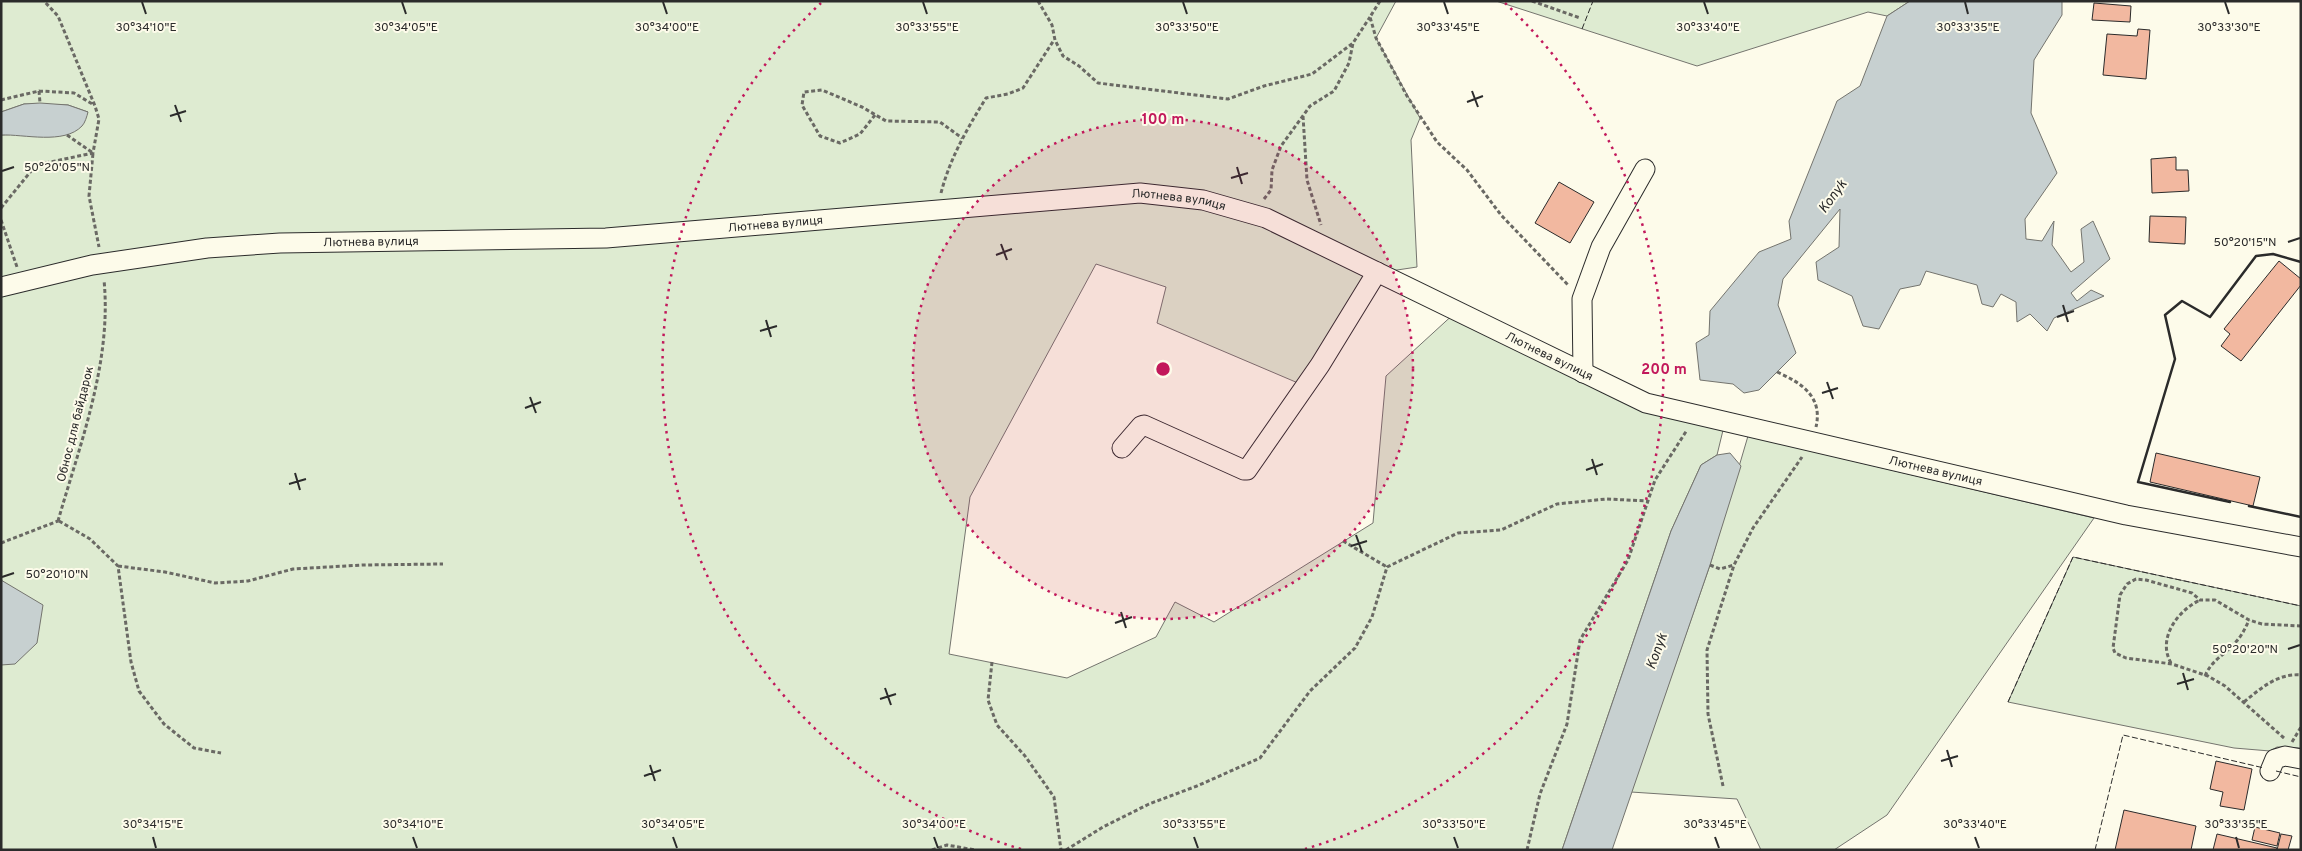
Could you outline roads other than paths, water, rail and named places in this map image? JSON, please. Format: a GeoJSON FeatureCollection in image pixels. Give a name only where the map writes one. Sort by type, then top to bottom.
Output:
{"type":"FeatureCollection","features":[{"type":"Feature","properties":{"kind":"street"},"geometry":{"type":"LineString","coordinates":[[1583,373],[1582,299],[1601,248],[1644,169]]}},
{"type":"Feature","properties":{"kind":"street","name":"Лютнева вулиця"},"geometry":{"type":"LineString","coordinates":[[1,287],[102,263],[207,248],[280,243],[606,238],[1140,193],[1203,200],[1266,218],[1646,403],[2126,516],[2301,547]]}},
{"type":"Feature","properties":{"kind":"street"},"geometry":{"type":"LineString","coordinates":[[1122,448],[1144,425],[1247,470],[1320,365],[1377,272]]}},
{"type":"Feature","properties":{"kind":"street"},"geometry":{"type":"LineString","coordinates":[[2270,771],[2275,759],[2284,756],[2301,760]]}},
{"type":"Feature","properties":{"kind":"water","name":"Konyk"},"geometry":{"type":"Polygon","coordinates":[[[1910,1],[2062,1],[2062,15],[2034,60],[2031,113],[2057,173],[2025,219],[2026,239],[2042,241],[2054,221],[2052,245],[2071,272],[2084,262],[2081,229],[2093,221],[2110,259],[2071,293],[2077,301],[2091,290],[2104,296],[2054,318],[2047,331],[2030,314],[2017,322],[2016,302],[2001,294],[1993,307],[1982,304],[1977,285],[1926,271],[1920,285],[1900,289],[1879,329],[1863,326],[1852,296],[1818,280],[1816,262],[1839,247],[1840,209],[1783,279],[1778,305],[1796,353],[1759,390],[1744,393],[1733,384],[1700,380],[1696,343],[1709,335],[1710,311],[1759,252],[1791,239],[1789,221],[1837,101],[1860,86],[1887,16],[1910,1]]]}},
{"type":"Feature","properties":{"kind":"water"},"geometry":{"type":"Polygon","coordinates":[[[24,104],[68,105],[88,112],[82,126],[74,132],[65,135],[43,137],[1,135],[1,112],[24,104]]]}},
{"type":"Feature","properties":{"kind":"water","name":"Konyk"},"geometry":{"type":"Polygon","coordinates":[[[1730,453],[1741,466],[1710,565],[1612,850],[1562,850],[1671,531],[1701,465],[1717,455],[1730,453]]]}},
{"type":"Feature","properties":{"kind":"water"},"geometry":{"type":"Polygon","coordinates":[[[1,580],[43,605],[37,643],[15,664],[1,665],[1,580]]]}}]}
